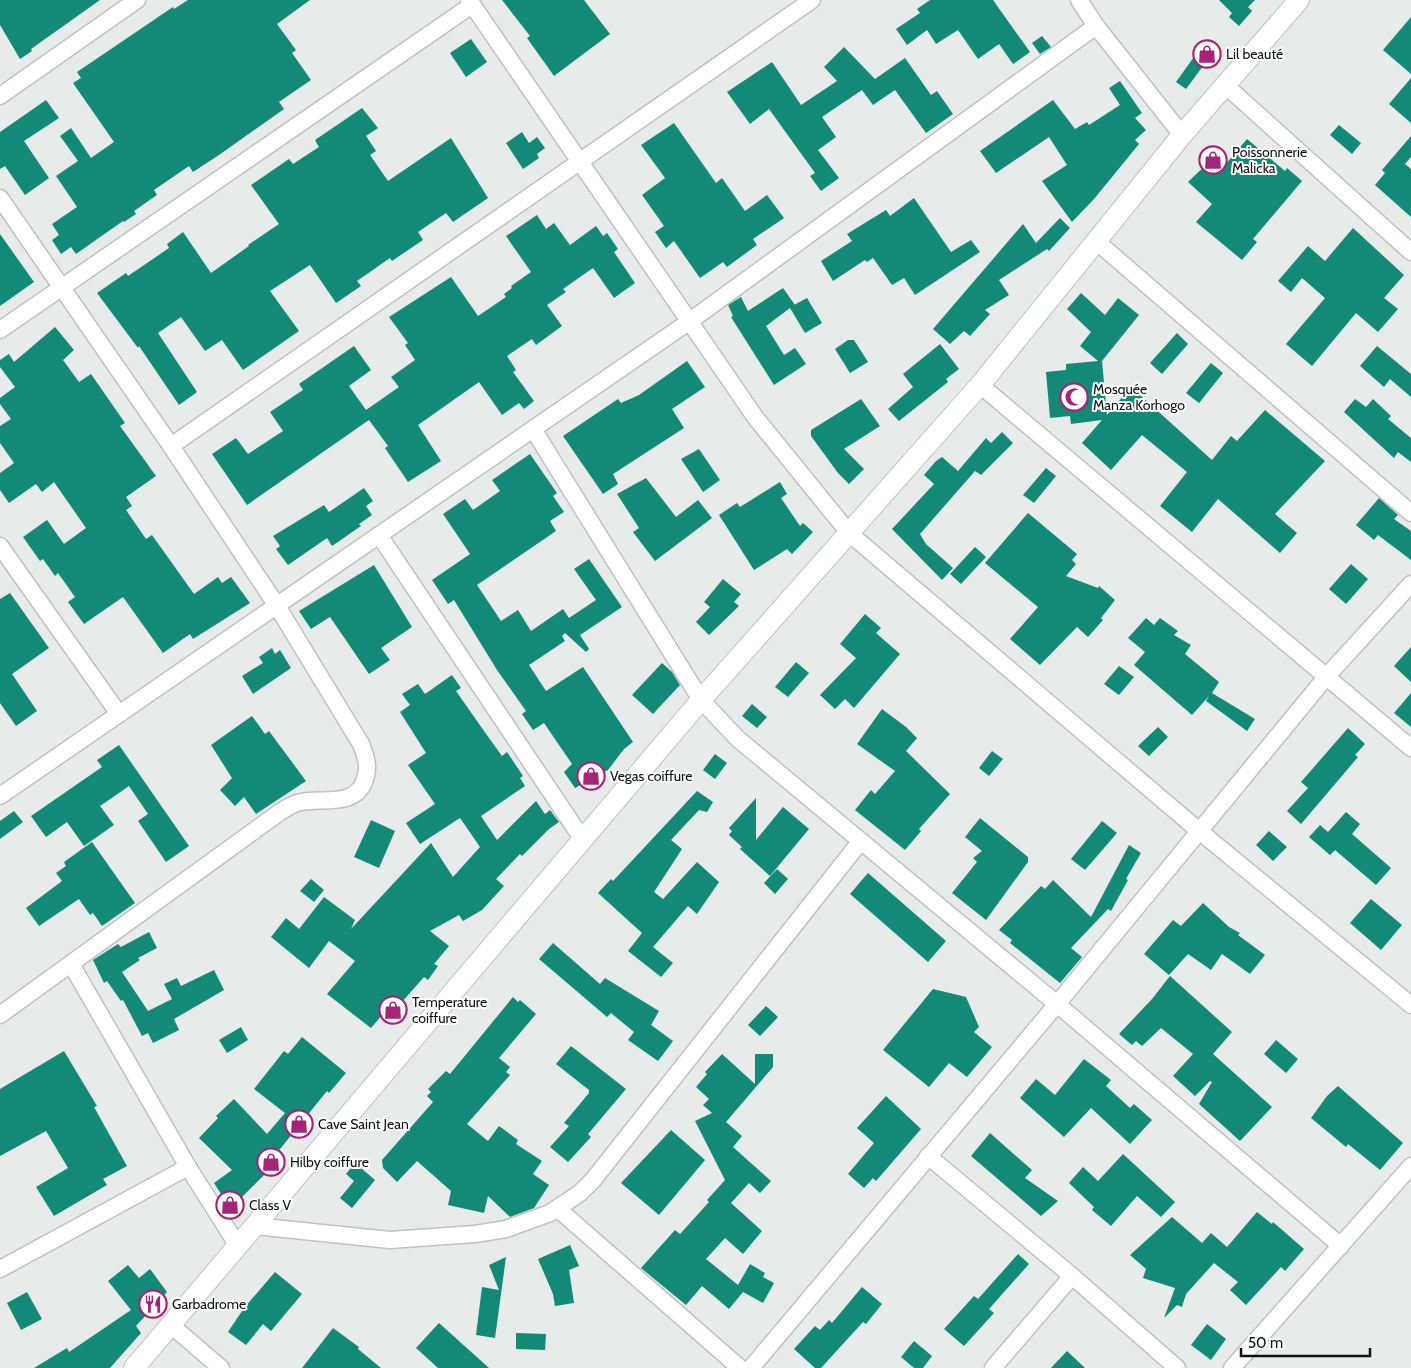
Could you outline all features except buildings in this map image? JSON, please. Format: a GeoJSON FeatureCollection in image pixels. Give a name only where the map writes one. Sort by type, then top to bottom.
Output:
{"type":"FeatureCollection","features":[{"type":"Feature","properties":{"kind":"street"},"geometry":{"type":"LineString","coordinates":[[0,96],[137,0]]}},
{"type":"Feature","properties":{"kind":"street"},"geometry":{"type":"LineString","coordinates":[[171,446],[812,0]]}},
{"type":"Feature","properties":{"kind":"street"},"geometry":{"type":"LineString","coordinates":[[1079,0],[1096,26],[1182,136]]}},
{"type":"Feature","properties":{"kind":"street"},"geometry":{"type":"LineString","coordinates":[[134,1368],[172,1326],[254,1226],[701,700],[980,385],[1182,136],[1299,0]]}},
{"type":"Feature","properties":{"kind":"street"},"geometry":{"type":"LineString","coordinates":[[0,330],[470,3],[755,417],[849,533],[1198,830],[1411,1005]]}},
{"type":"Feature","properties":{"kind":"street"},"geometry":{"type":"LineString","coordinates":[[0,796],[690,321],[1096,26]]}},
{"type":"Feature","properties":{"kind":"street"},"geometry":{"type":"LineString","coordinates":[[1225,85],[1411,252]]}},
{"type":"Feature","properties":{"kind":"street"},"geometry":{"type":"LineString","coordinates":[[0,198],[171,446],[276,606],[361,744],[367,757],[368,772],[363,784],[355,795],[342,799],[298,803],[280,812],[0,1015]]}},
{"type":"Feature","properties":{"kind":"street"},"geometry":{"type":"LineString","coordinates":[[1096,241],[1411,513]]}},
{"type":"Feature","properties":{"kind":"street"},"geometry":{"type":"LineString","coordinates":[[980,385],[1411,748]]}},
{"type":"Feature","properties":{"kind":"street"},"geometry":{"type":"LineString","coordinates":[[534,429],[701,700],[738,739],[1057,1004],[1341,1246]]}},
{"type":"Feature","properties":{"kind":"street"},"geometry":{"type":"LineString","coordinates":[[379,535],[583,840]]}},
{"type":"Feature","properties":{"kind":"street"},"geometry":{"type":"LineString","coordinates":[[2,552],[119,714]]}},
{"type":"Feature","properties":{"kind":"street"},"geometry":{"type":"LineString","coordinates":[[752,1368],[1057,1004],[1198,830],[1327,676],[1411,584]]}},
{"type":"Feature","properties":{"kind":"street"},"geometry":{"type":"LineString","coordinates":[[254,1226],[390,1240],[417,1239],[506,1229],[558,1208],[580,1193],[593,1180],[860,842]]}},
{"type":"Feature","properties":{"kind":"street"},"geometry":{"type":"LineString","coordinates":[[71,964],[188,1167],[238,1246]]}},
{"type":"Feature","properties":{"kind":"street"},"geometry":{"type":"LineString","coordinates":[[928,1156],[1072,1276],[1176,1368]]}},
{"type":"Feature","properties":{"kind":"street"},"geometry":{"type":"LineString","coordinates":[[1232,1368],[1411,1166]]}},
{"type":"Feature","properties":{"kind":"street"},"geometry":{"type":"LineString","coordinates":[[0,1269],[188,1167]]}},
{"type":"Feature","properties":{"kind":"street"},"geometry":{"type":"LineString","coordinates":[[558,1208],[740,1368]]}},
{"type":"Feature","properties":{"kind":"street"},"geometry":{"type":"LineString","coordinates":[[993,1368],[1072,1276]]}},
{"type":"Feature","properties":{"kind":"street"},"geometry":{"type":"LineString","coordinates":[[172,1326],[221,1368]]}},
{"type":"Feature","properties":{"kind":"place","name":"Lil beauté"},"geometry":{"type":"Point","coordinates":[1207,54]}},
{"type":"Feature","properties":{"kind":"place","name":"Poissonnerie Malicka"},"geometry":{"type":"Point","coordinates":[1213,160]}},
{"type":"Feature","properties":{"kind":"place","name":"Mosquée Manza Korhogo"},"geometry":{"type":"Point","coordinates":[1074,397]}},
{"type":"Feature","properties":{"kind":"place","name":"Vegas coiffure"},"geometry":{"type":"Point","coordinates":[591,776]}},
{"type":"Feature","properties":{"kind":"place","name":"Temperature coiffure"},"geometry":{"type":"Point","coordinates":[393,1010]}},
{"type":"Feature","properties":{"kind":"place","name":"Cave Saint Jean"},"geometry":{"type":"Point","coordinates":[299,1124]}},
{"type":"Feature","properties":{"kind":"place","name":"Hilby coiffure"},"geometry":{"type":"Point","coordinates":[271,1162]}},
{"type":"Feature","properties":{"kind":"place","name":"Class V"},"geometry":{"type":"Point","coordinates":[230,1205]}},
{"type":"Feature","properties":{"kind":"place","name":"Garbadrome"},"geometry":{"type":"Point","coordinates":[153,1304]}}]}
